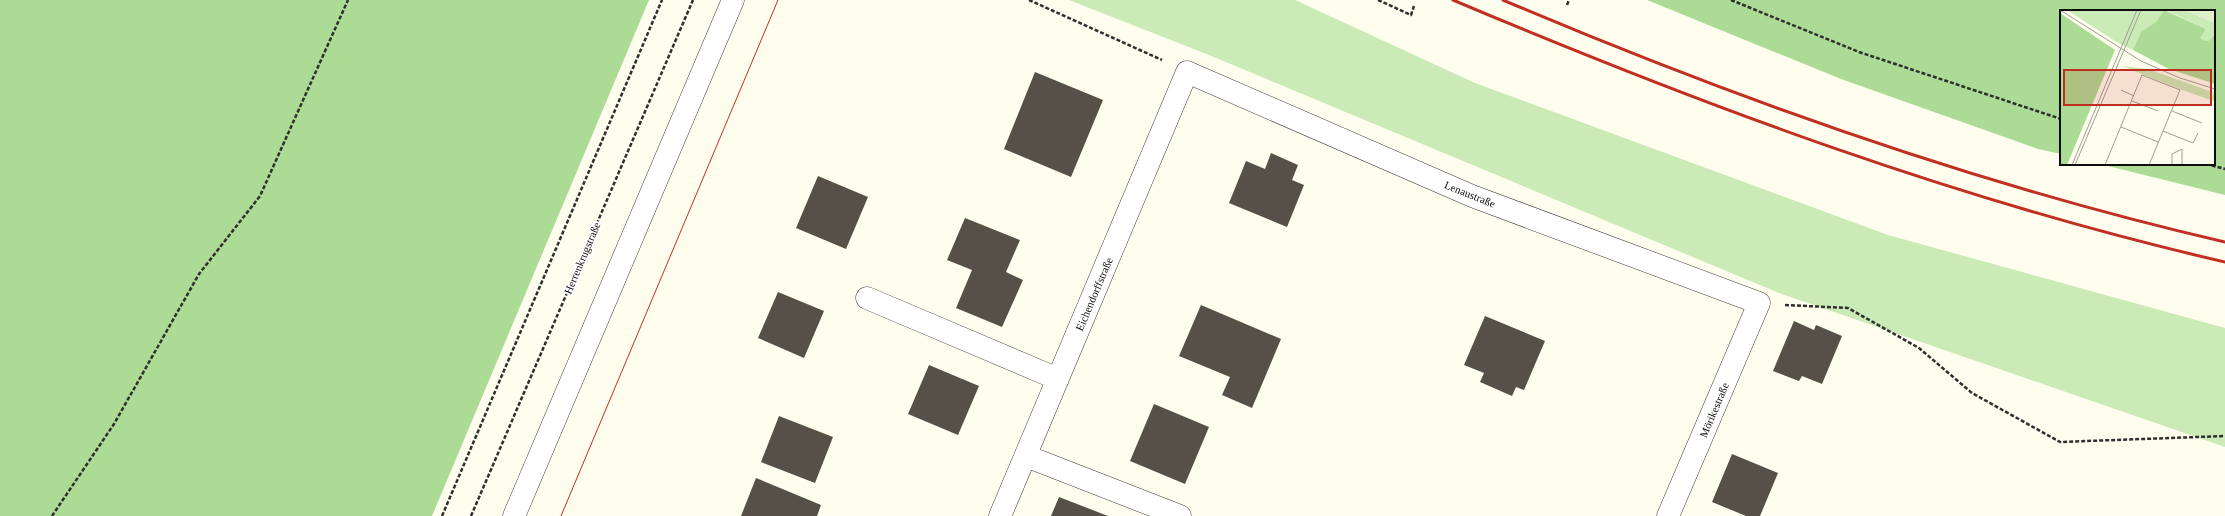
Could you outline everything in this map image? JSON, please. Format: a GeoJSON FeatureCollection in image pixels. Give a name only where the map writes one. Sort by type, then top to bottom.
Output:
{"type":"FeatureCollection","features":[{"type":"Feature","properties":{"kind":"street"},"geometry":{"type":"LineString","coordinates":[[514,516],[733,0]]}},
{"type":"Feature","properties":{"kind":"street","name":"Lenaustraße"},"geometry":{"type":"LineString","coordinates":[[1187,72],[1472,196],[1759,303]]}},
{"type":"Feature","properties":{"kind":"street","name":"Eichendorffstraße"},"geometry":{"type":"LineString","coordinates":[[1000,516],[1187,72]]}},
{"type":"Feature","properties":{"kind":"street"},"geometry":{"type":"LineString","coordinates":[[867,298],[1058,379]]}},
{"type":"Feature","properties":{"kind":"street","name":"Mörikestraße"},"geometry":{"type":"LineString","coordinates":[[1668,516],[1759,303]]}},
{"type":"Feature","properties":{"kind":"street"},"geometry":{"type":"LineString","coordinates":[[1026,456],[1180,516]]}},
{"type":"Feature","properties":{"kind":"path"},"geometry":{"type":"LineString","coordinates":[[52,516],[114,424],[199,274],[260,196],[348,0]]}},
{"type":"Feature","properties":{"kind":"path"},"geometry":{"type":"LineString","coordinates":[[442,516],[662,0]]}},
{"type":"Feature","properties":{"kind":"path","name":"Herrenkrugstraße"},"geometry":{"type":"LineString","coordinates":[[471,516],[693,0]]}},
{"type":"Feature","properties":{"kind":"path"},"geometry":{"type":"LineString","coordinates":[[1030,0],[1187,72]]}},
{"type":"Feature","properties":{"kind":"path"},"geometry":{"type":"LineString","coordinates":[[1378,0],[1411,15],[1414,6]]}},
{"type":"Feature","properties":{"kind":"path"},"geometry":{"type":"LineString","coordinates":[[1567,5],[1569,0]]}},
{"type":"Feature","properties":{"kind":"path"},"geometry":{"type":"LineString","coordinates":[[1731,0],[1859,52],[2060,119]]}},
{"type":"Feature","properties":{"kind":"path"},"geometry":{"type":"LineString","coordinates":[[2210,165],[2225,169]]}},
{"type":"Feature","properties":{"kind":"path"},"geometry":{"type":"LineString","coordinates":[[1759,303],[1848,308],[1919,348],[1972,393],[2060,442],[2225,436]]}},
{"type":"Feature","properties":{"kind":"green space"},"geometry":{"type":"Polygon","coordinates":[[[0,0],[649,0],[432,516],[0,516],[0,0]]]}},
{"type":"Feature","properties":{"kind":"green space"},"geometry":{"type":"Polygon","coordinates":[[[1069,0],[1295,0],[1475,83],[1888,235],[2225,328],[2225,447],[1779,293],[1209,55],[1069,0]]]}},
{"type":"Feature","properties":{"kind":"green space"},"geometry":{"type":"Polygon","coordinates":[[[1647,0],[2225,0],[2225,195],[2104,165],[2215,165],[2215,10],[2060,10],[2060,154],[2038,149],[1841,79],[1647,0]]]}},
{"type":"Feature","properties":{"kind":"building"},"geometry":{"type":"Polygon","coordinates":[[[1035,72],[1103,100],[1071,177],[1004,149],[1035,72]]]}},
{"type":"Feature","properties":{"kind":"building"},"geometry":{"type":"Polygon","coordinates":[[[1271,153],[1298,165],[1292,180],[1304,185],[1287,227],[1229,203],[1246,161],[1265,169],[1271,153]]]}},
{"type":"Feature","properties":{"kind":"building"},"geometry":{"type":"Polygon","coordinates":[[[818,176],[868,197],[846,249],[796,228],[818,176]]]}},
{"type":"Feature","properties":{"kind":"building"},"geometry":{"type":"Polygon","coordinates":[[[965,218],[1020,240],[1006,272],[1023,280],[1002,327],[956,308],[972,270],[947,260],[965,218]]]}},
{"type":"Feature","properties":{"kind":"building"},"geometry":{"type":"Polygon","coordinates":[[[778,292],[824,311],[804,358],[758,338],[778,292]]]}},
{"type":"Feature","properties":{"kind":"building"},"geometry":{"type":"Polygon","coordinates":[[[1201,305],[1281,339],[1252,408],[1222,395],[1230,377],[1179,356],[1201,305]]]}},
{"type":"Feature","properties":{"kind":"building"},"geometry":{"type":"Polygon","coordinates":[[[1485,316],[1545,341],[1524,390],[1516,387],[1512,396],[1480,382],[1484,373],[1464,365],[1485,316]]]}},
{"type":"Feature","properties":{"kind":"building"},"geometry":{"type":"Polygon","coordinates":[[[1794,321],[1814,330],[1816,325],[1842,336],[1822,384],[1802,376],[1799,381],[1773,371],[1794,321]]]}},
{"type":"Feature","properties":{"kind":"building"},"geometry":{"type":"Polygon","coordinates":[[[929,365],[979,386],[958,435],[908,414],[929,365]]]}},
{"type":"Feature","properties":{"kind":"building"},"geometry":{"type":"Polygon","coordinates":[[[1154,404],[1209,427],[1185,484],[1130,461],[1154,404]]]}},
{"type":"Feature","properties":{"kind":"building"},"geometry":{"type":"Polygon","coordinates":[[[779,416],[833,437],[815,483],[761,462],[779,416]]]}},
{"type":"Feature","properties":{"kind":"building"},"geometry":{"type":"Polygon","coordinates":[[[1732,454],[1778,473],[1760,516],[1746,516],[1712,502],[1732,454]]]}},
{"type":"Feature","properties":{"kind":"building"},"geometry":{"type":"Polygon","coordinates":[[[756,478],[821,505],[817,516],[741,516],[756,478]]]}},
{"type":"Feature","properties":{"kind":"building"},"geometry":{"type":"Polygon","coordinates":[[[1059,497],[1108,516],[1051,516],[1059,497]]]}},
{"type":"Feature","properties":{"kind":"tram line"},"geometry":{"type":"LineString","coordinates":[[561,516],[778,0]]}},
{"type":"Feature","properties":{"kind":"railway"},"geometry":{"type":"LineString","coordinates":[[1453,0],[1642,77],[1833,148],[2027,210],[2126,238],[2225,262]]}},
{"type":"Feature","properties":{"kind":"railway"},"geometry":{"type":"LineString","coordinates":[[1503,0],[1679,72],[1858,137],[2040,194],[2225,242]]}}]}
